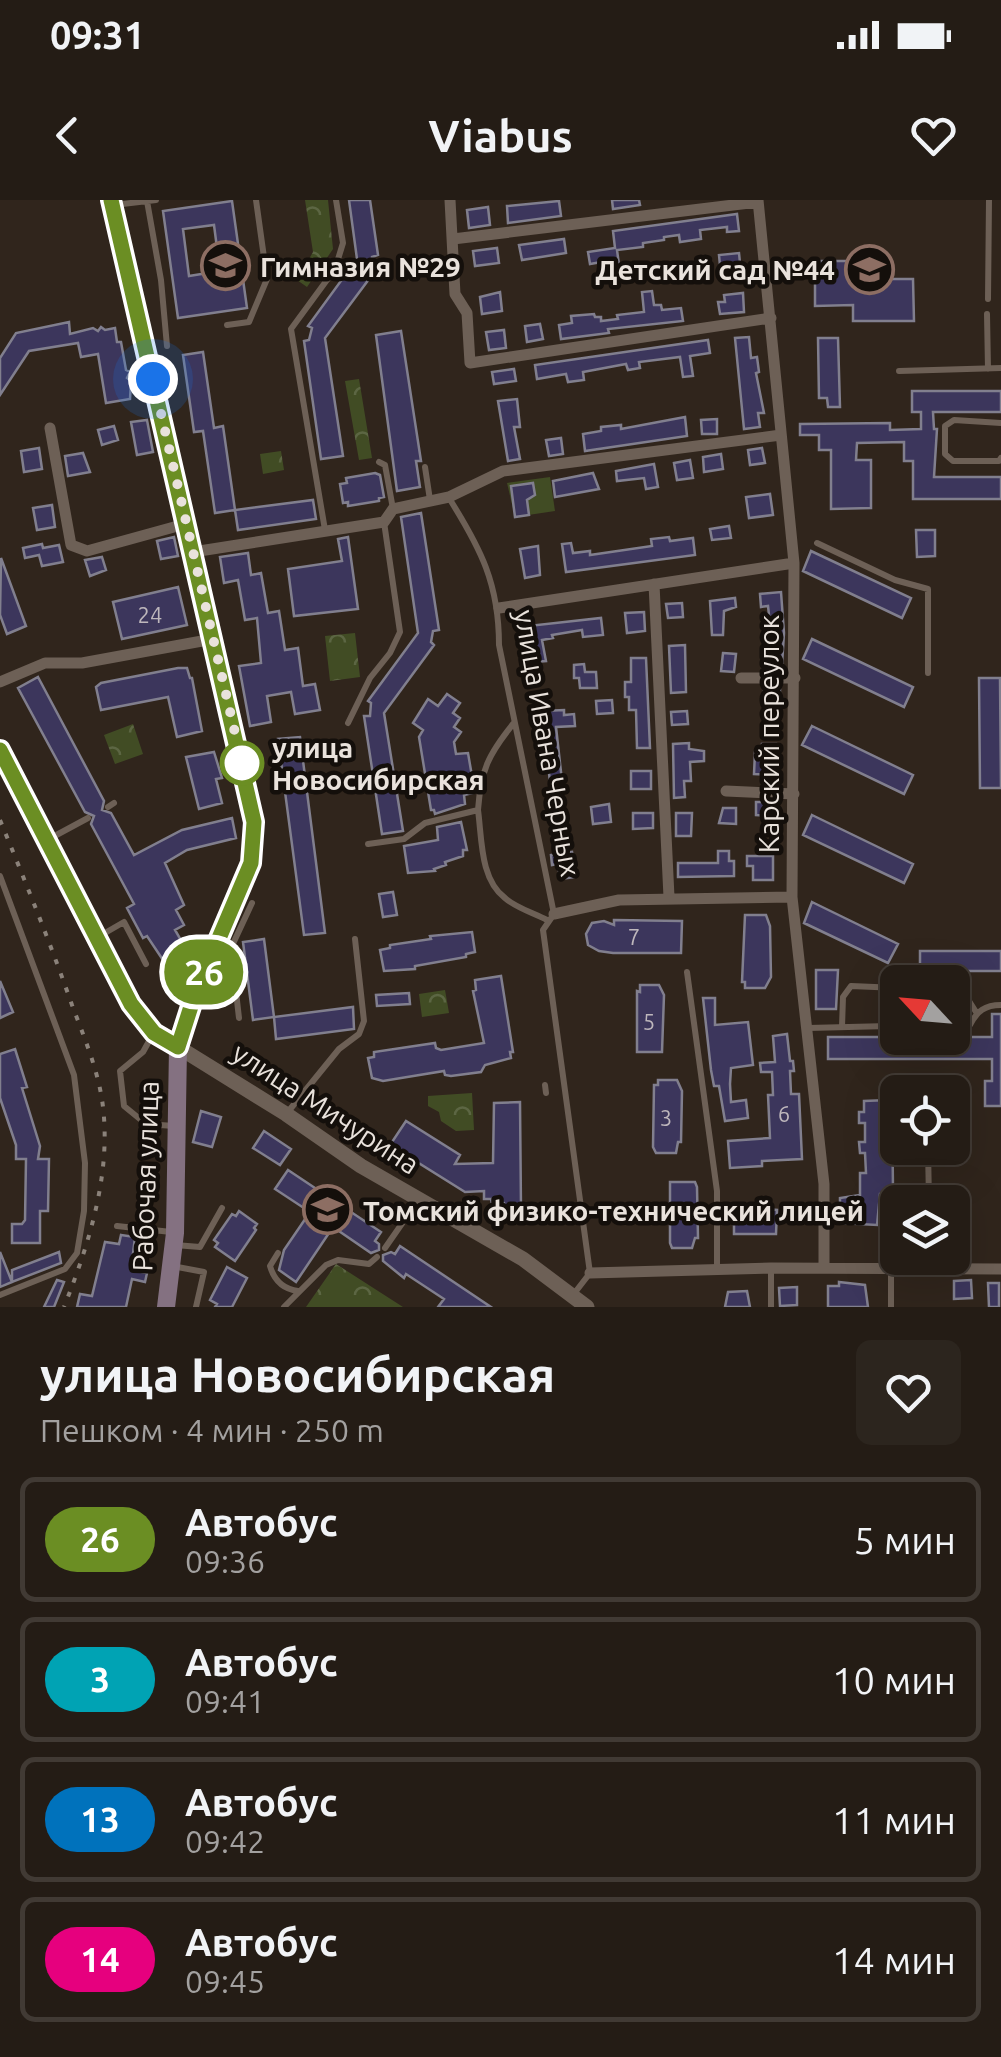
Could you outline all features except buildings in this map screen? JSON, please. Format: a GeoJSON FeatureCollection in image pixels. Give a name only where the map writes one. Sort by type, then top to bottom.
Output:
{"type":"FeatureCollection","features":[{"type":"Feature","properties":{"kind":"main road","name":"улица Мичурина"},"geometry":{"type":"LineString","coordinates":[[0,750],[131,1004],[154,1033],[178,1047]]}},
{"type":"Feature","properties":{"kind":"main road","name":"Рабочая улица"},"geometry":{"type":"LineString","coordinates":[[166,1307],[174,1239],[178,1047]]}},
{"type":"Feature","properties":{"kind":"street"},"geometry":{"type":"LineString","coordinates":[[450,200],[455,294],[467,313],[470,363],[771,318]]}},
{"type":"Feature","properties":{"kind":"street"},"geometry":{"type":"LineString","coordinates":[[453,239],[758,201]]}},
{"type":"Feature","properties":{"kind":"street","name":"Карский переулок"},"geometry":{"type":"LineString","coordinates":[[758,201],[794,563],[792,897],[824,1184],[824,1268]]}},
{"type":"Feature","properties":{"kind":"street"},"geometry":{"type":"LineString","coordinates":[[112,203],[252,806],[255,837],[251,863],[194,997],[178,1047]]}},
{"type":"Feature","properties":{"kind":"street"},"geometry":{"type":"LineString","coordinates":[[50,428],[71,546],[87,552],[186,524]]}},
{"type":"Feature","properties":{"kind":"street"},"geometry":{"type":"LineString","coordinates":[[193,552],[384,522],[393,509],[448,497],[502,471],[782,435]]}},
{"type":"Feature","properties":{"kind":"street"},"geometry":{"type":"LineString","coordinates":[[499,608],[794,563]]}},
{"type":"Feature","properties":{"kind":"street"},"geometry":{"type":"LineString","coordinates":[[654,584],[669,897]]}},
{"type":"Feature","properties":{"kind":"street"},"geometry":{"type":"LineString","coordinates":[[0,682],[45,664],[82,662],[213,639]]}},
{"type":"Feature","properties":{"kind":"street"},"geometry":{"type":"LineString","coordinates":[[741,678],[795,678]]}},
{"type":"Feature","properties":{"kind":"street"},"geometry":{"type":"LineString","coordinates":[[726,792],[794,794]]}},
{"type":"Feature","properties":{"kind":"street"},"geometry":{"type":"LineString","coordinates":[[550,917],[620,900],[792,897]]}},
{"type":"Feature","properties":{"kind":"street","name":"улица Мичурина"},"geometry":{"type":"LineString","coordinates":[[178,1047],[418,1201],[526,1255],[586,1307]]}},
{"type":"Feature","properties":{"kind":"street"},"geometry":{"type":"LineString","coordinates":[[970,1266],[1001,1268]]}},
{"type":"Feature","properties":{"kind":"street"},"geometry":{"type":"LineString","coordinates":[[590,1274],[880,1268]]}},
{"type":"Feature","properties":{"kind":"lane"},"geometry":{"type":"LineString","coordinates":[[227,324],[249,322],[267,279],[256,200]]}},
{"type":"Feature","properties":{"kind":"lane"},"geometry":{"type":"LineString","coordinates":[[325,530],[290,329],[335,269],[343,243],[336,200]]}},
{"type":"Feature","properties":{"kind":"lane"},"geometry":{"type":"LineString","coordinates":[[988,299],[989,200]]}},
{"type":"Feature","properties":{"kind":"lane"},"geometry":{"type":"LineString","coordinates":[[112,203],[151,201],[167,346]]}},
{"type":"Feature","properties":{"kind":"lane"},"geometry":{"type":"LineString","coordinates":[[989,228],[1001,228]]}},
{"type":"Feature","properties":{"kind":"lane"},"geometry":{"type":"LineString","coordinates":[[988,314],[988,369]]}},
{"type":"Feature","properties":{"kind":"lane"},"geometry":{"type":"LineString","coordinates":[[899,371],[1001,368]]}},
{"type":"Feature","properties":{"kind":"lane"},"geometry":{"type":"LineString","coordinates":[[1001,423],[954,420],[945,426],[946,454],[953,461],[1001,458]]}},
{"type":"Feature","properties":{"kind":"lane"},"geometry":{"type":"LineString","coordinates":[[379,462],[386,465],[393,509]]}},
{"type":"Feature","properties":{"kind":"lane"},"geometry":{"type":"LineString","coordinates":[[425,468],[430,501]]}},
{"type":"Feature","properties":{"kind":"lane","name":"улица Ивана Черных"},"geometry":{"type":"LineString","coordinates":[[448,497],[486,566],[499,608],[499,645],[550,917],[543,930],[555,1046],[590,1274]]}},
{"type":"Feature","properties":{"kind":"lane"},"geometry":{"type":"LineString","coordinates":[[348,723],[370,678],[400,632],[384,522]]}},
{"type":"Feature","properties":{"kind":"lane"},"geometry":{"type":"LineString","coordinates":[[817,543],[895,580],[928,589],[928,673]]}},
{"type":"Feature","properties":{"kind":"lane"},"geometry":{"type":"LineString","coordinates":[[514,722],[490,753],[481,776],[478,810],[486,871],[505,899],[550,917]]}},
{"type":"Feature","properties":{"kind":"lane"},"geometry":{"type":"LineString","coordinates":[[368,844],[404,838],[425,823],[478,810]]}},
{"type":"Feature","properties":{"kind":"lane"},"geometry":{"type":"LineString","coordinates":[[47,840],[88,818]]}},
{"type":"Feature","properties":{"kind":"lane"},"geometry":{"type":"LineString","coordinates":[[0,876],[74,1076],[85,1162],[84,1211],[77,1253],[65,1269],[0,1295]]}},
{"type":"Feature","properties":{"kind":"lane"},"geometry":{"type":"LineString","coordinates":[[239,1018],[232,948],[252,903]]}},
{"type":"Feature","properties":{"kind":"lane"},"geometry":{"type":"LineString","coordinates":[[97,938],[124,922],[146,964]]}},
{"type":"Feature","properties":{"kind":"lane"},"geometry":{"type":"LineString","coordinates":[[286,1114],[339,1049],[358,1034],[364,1021],[355,939]]}},
{"type":"Feature","properties":{"kind":"lane"},"geometry":{"type":"LineString","coordinates":[[687,972],[717,1191],[717,1271]]}},
{"type":"Feature","properties":{"kind":"lane"},"geometry":{"type":"LineString","coordinates":[[842,1028],[843,997],[851,986],[880,987]]}},
{"type":"Feature","properties":{"kind":"lane"},"geometry":{"type":"LineString","coordinates":[[970,1002],[976,1012]]}},
{"type":"Feature","properties":{"kind":"lane"},"geometry":{"type":"LineString","coordinates":[[970,1025],[976,1012],[1001,1005]]}},
{"type":"Feature","properties":{"kind":"lane"},"geometry":{"type":"LineString","coordinates":[[808,1028],[880,1026]]}},
{"type":"Feature","properties":{"kind":"lane"},"geometry":{"type":"LineString","coordinates":[[154,1033],[143,1052],[120,1071],[124,1106],[146,1124],[175,1126]]}},
{"type":"Feature","properties":{"kind":"lane"},"geometry":{"type":"LineString","coordinates":[[385,1248],[418,1201]]}},
{"type":"Feature","properties":{"kind":"lane"},"geometry":{"type":"LineString","coordinates":[[117,1226],[200,1247],[222,1208]]}},
{"type":"Feature","properties":{"kind":"lane"},"geometry":{"type":"LineString","coordinates":[[278,1252],[270,1266],[274,1279],[299,1291]]}},
{"type":"Feature","properties":{"kind":"lane"},"geometry":{"type":"LineString","coordinates":[[284,1307],[326,1265],[338,1260],[369,1264],[377,1257]]}},
{"type":"Feature","properties":{"kind":"lane"},"geometry":{"type":"LineString","coordinates":[[172,1266],[204,1272],[196,1307]]}},
{"type":"Feature","properties":{"kind":"lane"},"geometry":{"type":"LineString","coordinates":[[771,1268],[771,1307]]}},
{"type":"Feature","properties":{"kind":"lane"},"geometry":{"type":"LineString","coordinates":[[572,1296],[590,1274]]}},
{"type":"Feature","properties":{"kind":"lane"},"geometry":{"type":"LineString","coordinates":[[891,1275],[891,1307]]}},
{"type":"Feature","properties":{"kind":"green space"},"geometry":{"type":"Polygon","coordinates":[[[305,200],[328,200],[333,249],[307,287],[297,280],[313,252],[305,200]]]}},
{"type":"Feature","properties":{"kind":"green space"},"geometry":{"type":"Polygon","coordinates":[[[359,379],[372,458],[359,460],[345,381],[359,379]]]}},
{"type":"Feature","properties":{"kind":"green space"},"geometry":{"type":"Polygon","coordinates":[[[281,451],[284,470],[263,474],[260,454],[281,451]]]}},
{"type":"Feature","properties":{"kind":"green space"},"geometry":{"type":"Polygon","coordinates":[[[550,477],[555,511],[515,517],[507,483],[550,477]]]}},
{"type":"Feature","properties":{"kind":"green space"},"geometry":{"type":"Polygon","coordinates":[[[355,633],[360,677],[330,681],[325,636],[355,633]]]}},
{"type":"Feature","properties":{"kind":"green space"},"geometry":{"type":"Polygon","coordinates":[[[133,724],[143,754],[115,764],[104,735],[133,724]]]}},
{"type":"Feature","properties":{"kind":"green space"},"geometry":{"type":"Polygon","coordinates":[[[445,990],[449,1013],[422,1017],[419,994],[445,990]]]}},
{"type":"Feature","properties":{"kind":"green space"},"geometry":{"type":"Polygon","coordinates":[[[472,1093],[474,1130],[456,1131],[428,1106],[428,1096],[472,1093]]]}},
{"type":"Feature","properties":{"kind":"green space"},"geometry":{"type":"Polygon","coordinates":[[[336,1264],[403,1307],[306,1307],[336,1264]]]}},
{"type":"Feature","properties":{"kind":"railway"},"geometry":{"type":"LineString","coordinates":[[0,820],[86,1042],[103,1107],[101,1184],[82,1259],[64,1307]]}},
{"type":"Feature","properties":{"kind":"bus line","name":"26"},"geometry":{"type":"LineString","coordinates":[[0,750],[131,1004],[154,1033],[178,1047],[194,997],[251,863],[254,822],[111,200]]}},
{"type":"Feature","properties":{"kind":"place","name":"Гимназия №29"},"geometry":{"type":"Point","coordinates":[225,266]}},
{"type":"Feature","properties":{"kind":"place","name":"Детский сад №44"},"geometry":{"type":"Point","coordinates":[870,269]}},
{"type":"Feature","properties":{"kind":"place","name":"улица Новосибирская"},"geometry":{"type":"Point","coordinates":[242,763]}},
{"type":"Feature","properties":{"kind":"place","name":"Томский физико-технический лицей"},"geometry":{"type":"Point","coordinates":[328,1210]}},
{"type":"Feature","properties":{"kind":"route"},"geometry":{"type":"LineString","coordinates":[[153,379],[242,763]]}}]}
